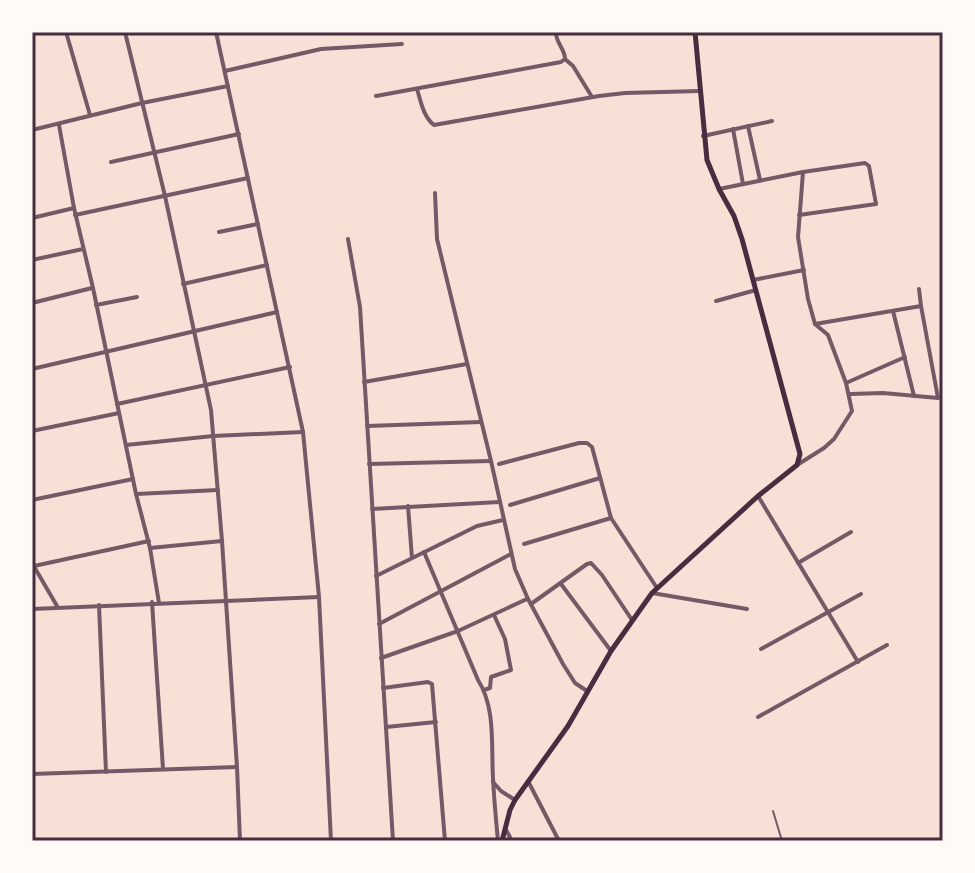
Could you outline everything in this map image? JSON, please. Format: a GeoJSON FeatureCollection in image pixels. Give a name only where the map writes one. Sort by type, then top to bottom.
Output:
{"type":"FeatureCollection","features":[{"type":"Feature","properties":{"kind":"main road"},"geometry":{"type":"LineString","coordinates":[[500,841],[515,800],[568,726],[611,651],[652,593],[758,496],[797,465],[800,454],[734,216],[707,160],[695,32]]}},
{"type":"Feature","properties":{"kind":"street"},"geometry":{"type":"LineString","coordinates":[[66,32],[90,115]]}},
{"type":"Feature","properties":{"kind":"street"},"geometry":{"type":"LineString","coordinates":[[125,32],[165,196],[211,410],[240,841]]}},
{"type":"Feature","properties":{"kind":"street"},"geometry":{"type":"LineString","coordinates":[[216,32],[303,432],[319,597],[331,841]]}},
{"type":"Feature","properties":{"kind":"street"},"geometry":{"type":"LineString","coordinates":[[560,32],[556,33],[556,39],[565,59],[573,66],[592,97]]}},
{"type":"Feature","properties":{"kind":"street"},"geometry":{"type":"LineString","coordinates":[[225,71],[321,49],[402,44]]}},
{"type":"Feature","properties":{"kind":"street"},"geometry":{"type":"LineString","coordinates":[[376,96],[565,59]]}},
{"type":"Feature","properties":{"kind":"street"},"geometry":{"type":"LineString","coordinates":[[32,130],[228,86]]}},
{"type":"Feature","properties":{"kind":"street"},"geometry":{"type":"LineString","coordinates":[[417,89],[423,111],[434,125],[592,97],[700,91]]}},
{"type":"Feature","properties":{"kind":"street"},"geometry":{"type":"LineString","coordinates":[[703,136],[772,121]]}},
{"type":"Feature","properties":{"kind":"street"},"geometry":{"type":"LineString","coordinates":[[59,125],[75,215],[149,541],[156,602],[163,769]]}},
{"type":"Feature","properties":{"kind":"street"},"geometry":{"type":"LineString","coordinates":[[748,126],[760,180]]}},
{"type":"Feature","properties":{"kind":"street"},"geometry":{"type":"LineString","coordinates":[[733,129],[743,184]]}},
{"type":"Feature","properties":{"kind":"street"},"geometry":{"type":"LineString","coordinates":[[111,162],[239,134]]}},
{"type":"Feature","properties":{"kind":"street"},"geometry":{"type":"LineString","coordinates":[[719,189],[803,172],[868,164],[877,202],[873,205],[799,215]]}},
{"type":"Feature","properties":{"kind":"street"},"geometry":{"type":"LineString","coordinates":[[797,465],[834,439],[852,411],[846,383],[828,335],[815,324],[808,299],[798,237],[803,172]]}},
{"type":"Feature","properties":{"kind":"street"},"geometry":{"type":"LineString","coordinates":[[75,215],[248,178]]}},
{"type":"Feature","properties":{"kind":"street"},"geometry":{"type":"LineString","coordinates":[[435,193],[437,239],[515,569],[563,664],[575,683],[588,692]]}},
{"type":"Feature","properties":{"kind":"street"},"geometry":{"type":"LineString","coordinates":[[32,218],[74,208]]}},
{"type":"Feature","properties":{"kind":"street"},"geometry":{"type":"LineString","coordinates":[[219,232],[258,224]]}},
{"type":"Feature","properties":{"kind":"street"},"geometry":{"type":"LineString","coordinates":[[348,239],[360,307],[393,841]]}},
{"type":"Feature","properties":{"kind":"street"},"geometry":{"type":"LineString","coordinates":[[32,260],[83,249]]}},
{"type":"Feature","properties":{"kind":"street"},"geometry":{"type":"LineString","coordinates":[[183,284],[267,265]]}},
{"type":"Feature","properties":{"kind":"street"},"geometry":{"type":"LineString","coordinates":[[753,280],[804,270]]}},
{"type":"Feature","properties":{"kind":"street"},"geometry":{"type":"LineString","coordinates":[[32,303],[93,288]]}},
{"type":"Feature","properties":{"kind":"street"},"geometry":{"type":"LineString","coordinates":[[849,394],[883,393],[938,398],[919,289]]}},
{"type":"Feature","properties":{"kind":"street"},"geometry":{"type":"LineString","coordinates":[[716,301],[756,290]]}},
{"type":"Feature","properties":{"kind":"street"},"geometry":{"type":"LineString","coordinates":[[96,305],[137,297]]}},
{"type":"Feature","properties":{"kind":"street"},"geometry":{"type":"LineString","coordinates":[[815,324],[921,306]]}},
{"type":"Feature","properties":{"kind":"street"},"geometry":{"type":"LineString","coordinates":[[893,311],[914,396]]}},
{"type":"Feature","properties":{"kind":"street"},"geometry":{"type":"LineString","coordinates":[[32,369],[277,312]]}},
{"type":"Feature","properties":{"kind":"street"},"geometry":{"type":"LineString","coordinates":[[846,383],[905,357]]}},
{"type":"Feature","properties":{"kind":"street"},"geometry":{"type":"LineString","coordinates":[[364,382],[467,364]]}},
{"type":"Feature","properties":{"kind":"street"},"geometry":{"type":"LineString","coordinates":[[117,404],[290,367]]}},
{"type":"Feature","properties":{"kind":"street"},"geometry":{"type":"LineString","coordinates":[[32,431],[119,413]]}},
{"type":"Feature","properties":{"kind":"street"},"geometry":{"type":"LineString","coordinates":[[367,426],[481,422]]}},
{"type":"Feature","properties":{"kind":"street"},"geometry":{"type":"LineString","coordinates":[[126,445],[213,436],[303,432]]}},
{"type":"Feature","properties":{"kind":"street"},"geometry":{"type":"LineString","coordinates":[[499,464],[587,443],[592,447],[611,518],[658,588]]}},
{"type":"Feature","properties":{"kind":"street"},"geometry":{"type":"LineString","coordinates":[[369,464],[491,461]]}},
{"type":"Feature","properties":{"kind":"street"},"geometry":{"type":"LineString","coordinates":[[510,505],[600,478]]}},
{"type":"Feature","properties":{"kind":"street"},"geometry":{"type":"LineString","coordinates":[[32,500],[133,479]]}},
{"type":"Feature","properties":{"kind":"street"},"geometry":{"type":"LineString","coordinates":[[136,494],[218,490]]}},
{"type":"Feature","properties":{"kind":"street"},"geometry":{"type":"LineString","coordinates":[[758,496],[858,662]]}},
{"type":"Feature","properties":{"kind":"street"},"geometry":{"type":"LineString","coordinates":[[372,509],[499,502]]}},
{"type":"Feature","properties":{"kind":"street"},"geometry":{"type":"LineString","coordinates":[[408,506],[412,558]]}},
{"type":"Feature","properties":{"kind":"street"},"geometry":{"type":"LineString","coordinates":[[524,544],[611,518]]}},
{"type":"Feature","properties":{"kind":"street"},"geometry":{"type":"LineString","coordinates":[[376,576],[477,526],[503,520]]}},
{"type":"Feature","properties":{"kind":"street"},"geometry":{"type":"LineString","coordinates":[[798,563],[851,532]]}},
{"type":"Feature","properties":{"kind":"street"},"geometry":{"type":"LineString","coordinates":[[57,606],[33,565],[149,541]]}},
{"type":"Feature","properties":{"kind":"street"},"geometry":{"type":"LineString","coordinates":[[150,548],[222,541]]}},
{"type":"Feature","properties":{"kind":"street"},"geometry":{"type":"LineString","coordinates":[[424,552],[484,690],[490,712],[493,782],[500,841]]}},
{"type":"Feature","properties":{"kind":"street"},"geometry":{"type":"LineString","coordinates":[[379,624],[511,554]]}},
{"type":"Feature","properties":{"kind":"street"},"geometry":{"type":"LineString","coordinates":[[381,658],[530,602],[591,563],[632,620]]}},
{"type":"Feature","properties":{"kind":"street"},"geometry":{"type":"LineString","coordinates":[[561,584],[611,651]]}},
{"type":"Feature","properties":{"kind":"street"},"geometry":{"type":"LineString","coordinates":[[652,593],[747,609]]}},
{"type":"Feature","properties":{"kind":"street"},"geometry":{"type":"LineString","coordinates":[[761,649],[861,594]]}},
{"type":"Feature","properties":{"kind":"street"},"geometry":{"type":"LineString","coordinates":[[32,609],[319,597]]}},
{"type":"Feature","properties":{"kind":"street"},"geometry":{"type":"LineString","coordinates":[[99,605],[106,772]]}},
{"type":"Feature","properties":{"kind":"street"},"geometry":{"type":"LineString","coordinates":[[484,690],[490,688],[491,677],[511,670],[505,639],[494,614]]}},
{"type":"Feature","properties":{"kind":"street"},"geometry":{"type":"LineString","coordinates":[[758,717],[887,645]]}},
{"type":"Feature","properties":{"kind":"street"},"geometry":{"type":"LineString","coordinates":[[383,688],[431,682],[445,841]]}},
{"type":"Feature","properties":{"kind":"street"},"geometry":{"type":"LineString","coordinates":[[386,727],[436,722]]}},
{"type":"Feature","properties":{"kind":"street"},"geometry":{"type":"LineString","coordinates":[[32,774],[237,767]]}},
{"type":"Feature","properties":{"kind":"street"},"geometry":{"type":"LineString","coordinates":[[528,781],[559,841]]}},
{"type":"Feature","properties":{"kind":"street"},"geometry":{"type":"LineString","coordinates":[[493,782],[515,800]]}},
{"type":"Feature","properties":{"kind":"street"},"geometry":{"type":"LineString","coordinates":[[505,828],[512,841]]}},
{"type":"Feature","properties":{"kind":"lane"},"geometry":{"type":"LineString","coordinates":[[773,811],[782,841]]}}]}
